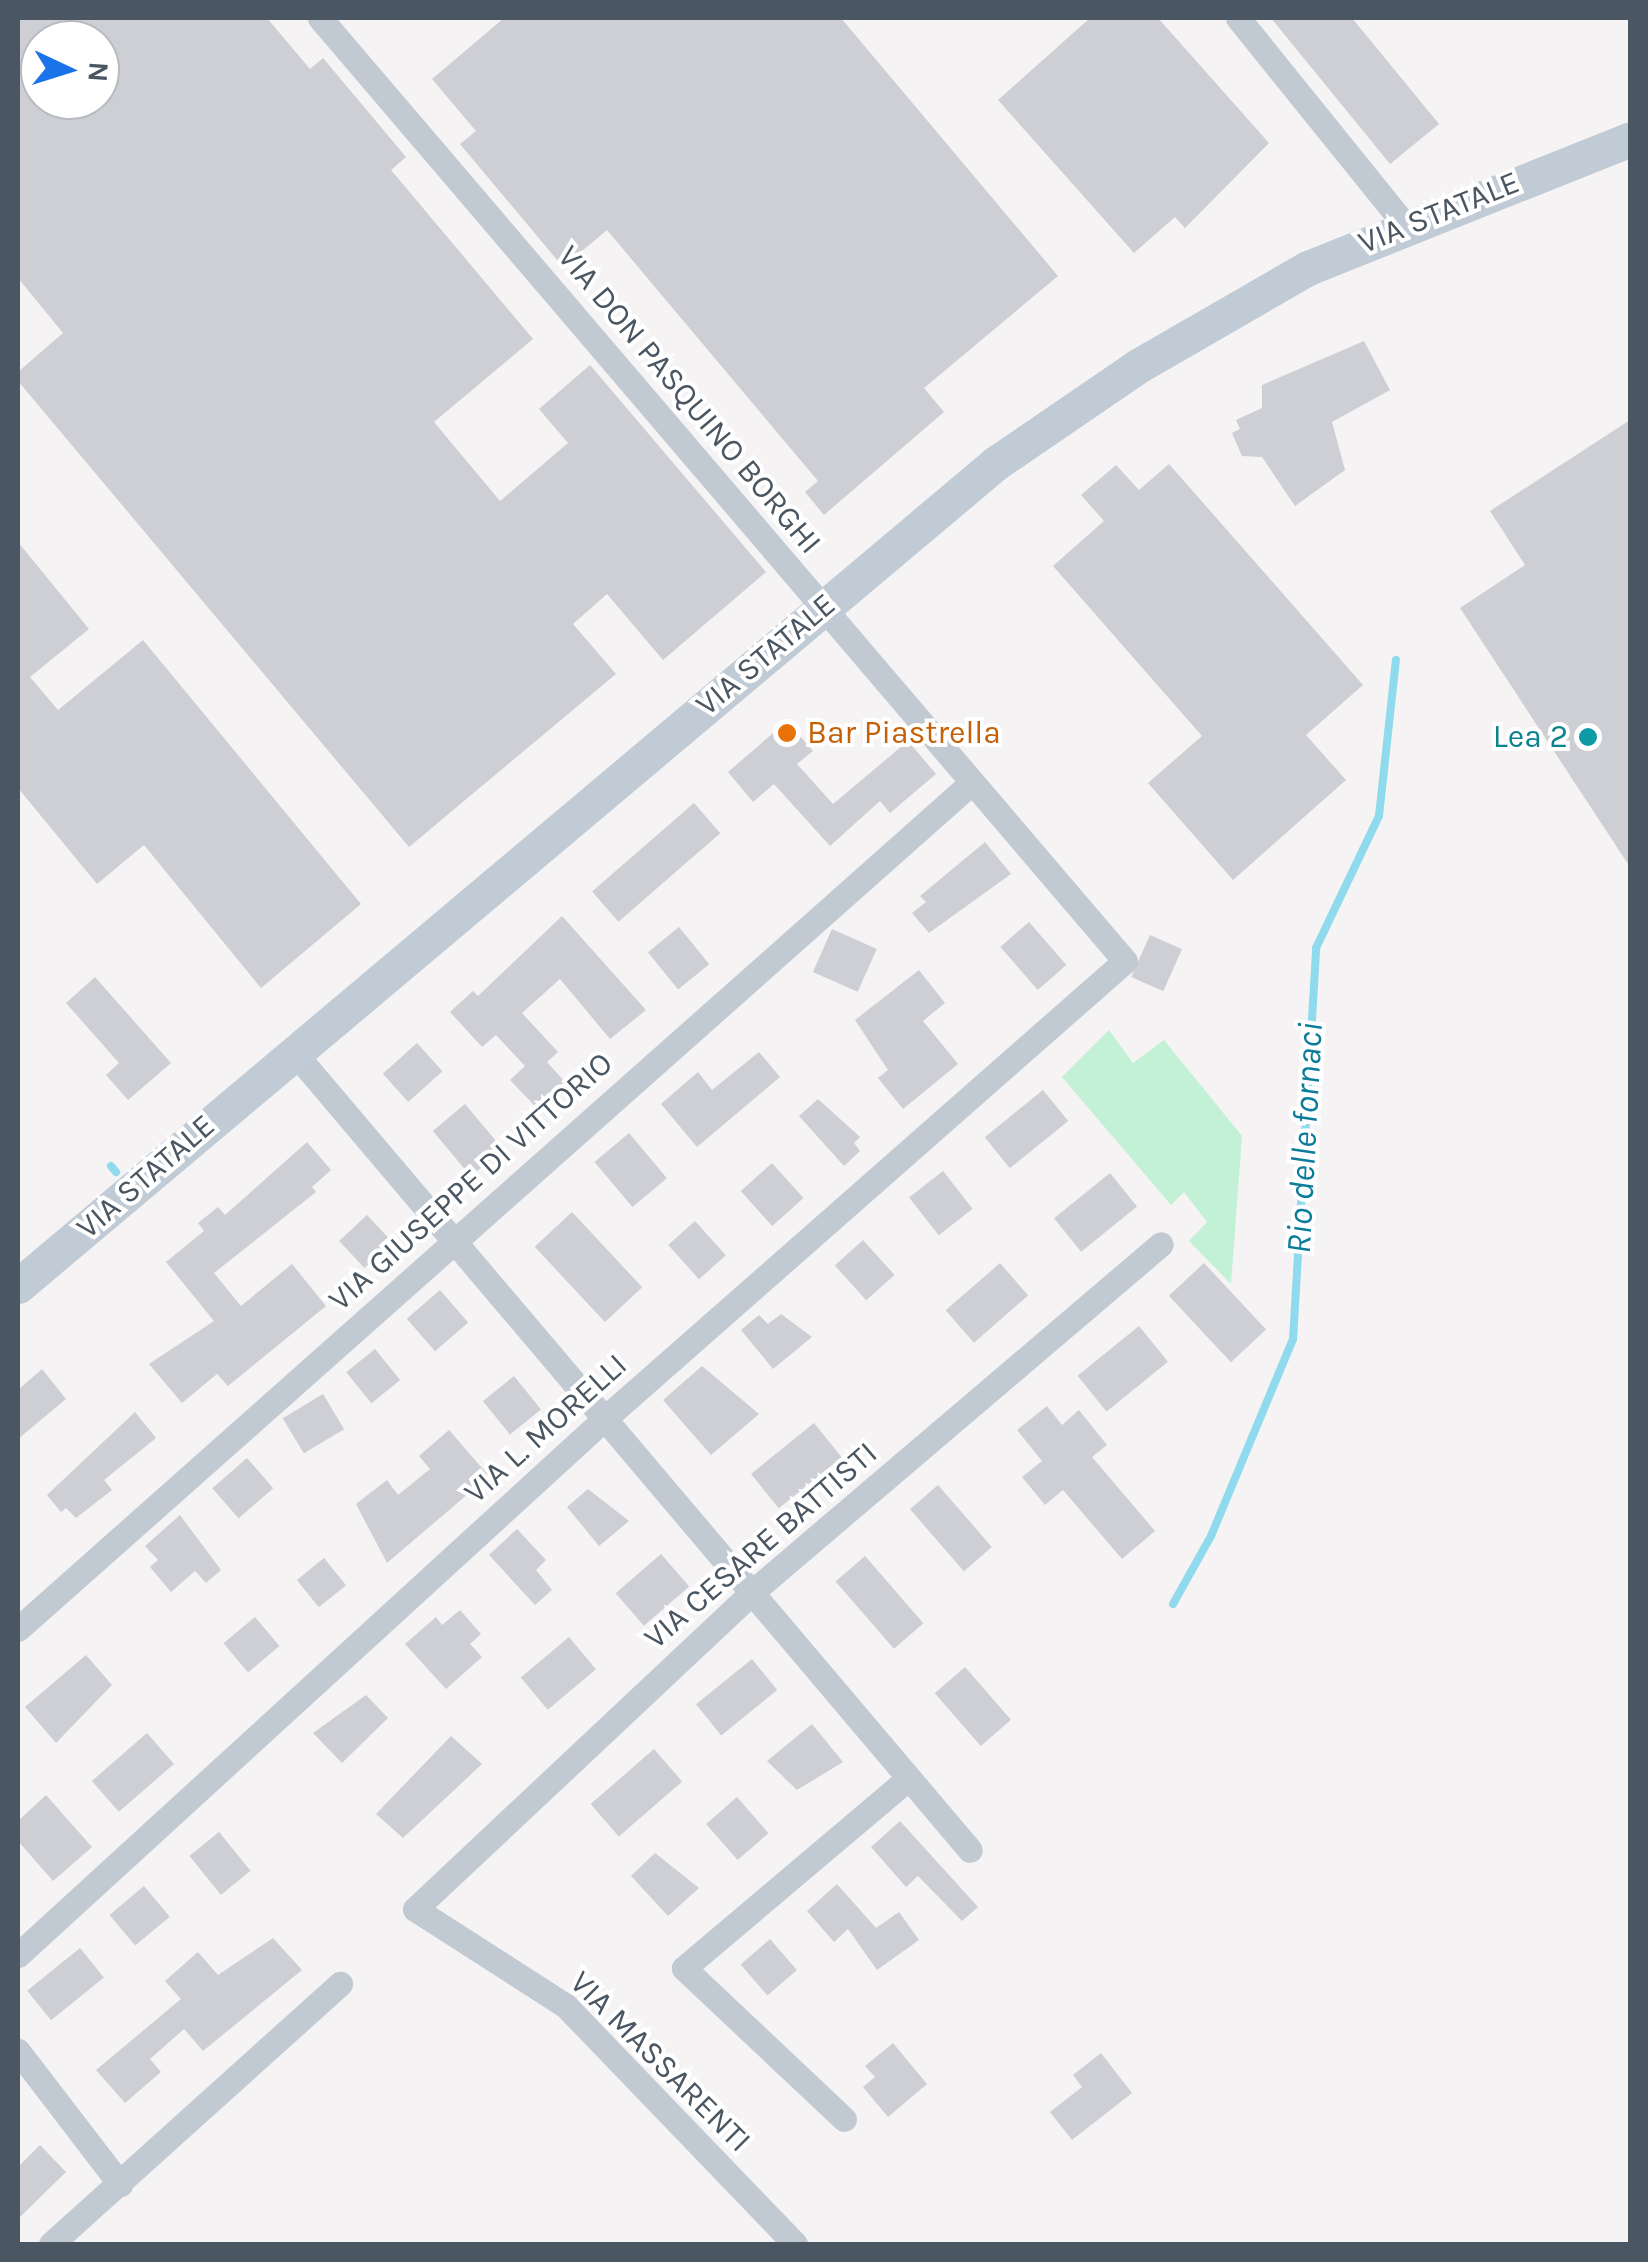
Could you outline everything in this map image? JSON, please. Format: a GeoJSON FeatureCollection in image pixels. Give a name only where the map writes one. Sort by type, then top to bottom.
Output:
{"type":"FeatureCollection","features":[{"type":"Feature","properties":{"kind":"main road","name":"VIA STATALE"},"geometry":{"type":"LineString","coordinates":[[18,1286],[292,1051],[996,463],[1138,366],[1308,268],[1405,225],[1613,152],[1630,138]]}},
{"type":"Feature","properties":{"kind":"street","name":"VIA DON PASQUINO BORGHI"},"geometry":{"type":"LineString","coordinates":[[320,18],[823,607],[969,785],[1125,961]]}},
{"type":"Feature","properties":{"kind":"street"},"geometry":{"type":"LineString","coordinates":[[1238,18],[1405,225]]}},
{"type":"Feature","properties":{"kind":"street","name":"VIA GIUSEPPE DI VITTORIO"},"geometry":{"type":"LineString","coordinates":[[18,1629],[969,785]]}},
{"type":"Feature","properties":{"kind":"street","name":"VIA L. MORELLI"},"geometry":{"type":"LineString","coordinates":[[18,1955],[602,1420],[1125,961]]}},
{"type":"Feature","properties":{"kind":"street"},"geometry":{"type":"LineString","coordinates":[[292,1051],[970,1850]]}},
{"type":"Feature","properties":{"kind":"street","name":"VIA CESARE BATTISTI"},"geometry":{"type":"LineString","coordinates":[[414,1909],[751,1593],[1161,1244]]}},
{"type":"Feature","properties":{"kind":"street"},"geometry":{"type":"LineString","coordinates":[[844,2120],[684,1968],[908,1778]]}},
{"type":"Feature","properties":{"kind":"street","name":"VIA MASSARENTI"},"geometry":{"type":"LineString","coordinates":[[414,1909],[566,2006],[795,2244]]}},
{"type":"Feature","properties":{"kind":"street"},"geometry":{"type":"LineString","coordinates":[[51,2244],[340,1984]]}},
{"type":"Feature","properties":{"kind":"street"},"geometry":{"type":"LineString","coordinates":[[18,2051],[120,2184]]}},
{"type":"Feature","properties":{"kind":"green space"},"geometry":{"type":"Polygon","coordinates":[[[1109,1030],[1133,1063],[1164,1040],[1242,1136],[1231,1284],[1189,1241],[1207,1222],[1184,1192],[1171,1205],[1062,1077],[1109,1030]]]}},
{"type":"Feature","properties":{"kind":"building"},"geometry":{"type":"Polygon","coordinates":[[[18,18],[267,18],[310,69],[323,58],[406,157],[391,170],[533,339],[434,422],[500,501],[568,443],[539,409],[590,365],[766,572],[663,660],[607,594],[573,624],[616,674],[409,847],[18,381],[18,372],[63,333],[18,278],[18,18]]]}},
{"type":"Feature","properties":{"kind":"building"},"geometry":{"type":"Polygon","coordinates":[[[504,18],[841,18],[1058,276],[924,388],[944,412],[824,515],[805,492],[818,481],[607,230],[563,267],[460,144],[476,131],[432,79],[504,18]]]}},
{"type":"Feature","properties":{"kind":"building"},"geometry":{"type":"Polygon","coordinates":[[[1090,18],[1158,18],[1269,143],[1185,228],[1175,217],[1134,253],[998,100],[1090,18]]]}},
{"type":"Feature","properties":{"kind":"building"},"geometry":{"type":"Polygon","coordinates":[[[1271,18],[1352,18],[1439,124],[1390,164],[1271,18]]]}},
{"type":"Feature","properties":{"kind":"building"},"geometry":{"type":"Polygon","coordinates":[[[1364,341],[1390,390],[1332,422],[1345,470],[1295,506],[1262,457],[1242,456],[1232,433],[1240,429],[1236,420],[1262,408],[1262,385],[1364,341]]]}},
{"type":"Feature","properties":{"kind":"building","name":"Lea 2"},"geometry":{"type":"Polygon","coordinates":[[[1630,420],[1630,867],[1460,608],[1525,565],[1490,511],[1630,420]]]}},
{"type":"Feature","properties":{"kind":"building"},"geometry":{"type":"Polygon","coordinates":[[[1169,464],[1363,685],[1306,735],[1346,780],[1233,880],[1148,783],[1202,736],[1053,566],[1104,521],[1081,495],[1116,465],[1139,490],[1169,464]]]}},
{"type":"Feature","properties":{"kind":"building"},"geometry":{"type":"Polygon","coordinates":[[[18,542],[89,629],[30,677],[58,710],[143,640],[361,904],[261,988],[144,845],[97,884],[18,788],[18,542]]]}},
{"type":"Feature","properties":{"kind":"building"},"geometry":{"type":"Polygon","coordinates":[[[787,721],[813,751],[797,764],[833,804],[908,741],[936,774],[890,813],[880,801],[830,846],[774,784],[753,802],[728,772],[787,721]]]}},
{"type":"Feature","properties":{"kind":"building"},"geometry":{"type":"Polygon","coordinates":[[[694,803],[720,833],[618,922],[592,892],[694,803]]]}},
{"type":"Feature","properties":{"kind":"building"},"geometry":{"type":"Polygon","coordinates":[[[985,842],[1011,874],[929,933],[912,913],[926,902],[920,896],[985,842]]]}},
{"type":"Feature","properties":{"kind":"building"},"geometry":{"type":"Polygon","coordinates":[[[562,916],[646,1010],[610,1039],[560,979],[522,1013],[558,1052],[547,1062],[565,1082],[537,1108],[510,1080],[525,1066],[496,1035],[482,1047],[450,1012],[473,991],[478,996],[562,916]]]}},
{"type":"Feature","properties":{"kind":"building"},"geometry":{"type":"Polygon","coordinates":[[[1029,922],[1066,965],[1038,990],[1000,947],[1029,922]]]}},
{"type":"Feature","properties":{"kind":"building"},"geometry":{"type":"Polygon","coordinates":[[[679,927],[709,964],[678,989],[648,952],[679,927]]]}},
{"type":"Feature","properties":{"kind":"building"},"geometry":{"type":"Polygon","coordinates":[[[832,929],[877,949],[858,992],[813,972],[832,929]]]}},
{"type":"Feature","properties":{"kind":"building"},"geometry":{"type":"Polygon","coordinates":[[[1150,935],[1182,949],[1163,991],[1131,977],[1150,935]]]}},
{"type":"Feature","properties":{"kind":"building"},"geometry":{"type":"Polygon","coordinates":[[[919,970],[945,1003],[923,1021],[958,1064],[903,1109],[878,1078],[888,1070],[855,1020],[919,970]]]}},
{"type":"Feature","properties":{"kind":"building"},"geometry":{"type":"Polygon","coordinates":[[[95,977],[171,1063],[128,1100],[106,1075],[119,1063],[66,1003],[95,977]]]}},
{"type":"Feature","properties":{"kind":"building"},"geometry":{"type":"Polygon","coordinates":[[[417,1043],[442,1071],[408,1102],[383,1074],[417,1043]]]}},
{"type":"Feature","properties":{"kind":"building"},"geometry":{"type":"Polygon","coordinates":[[[759,1052],[780,1077],[697,1147],[661,1104],[698,1072],[712,1090],[759,1052]]]}},
{"type":"Feature","properties":{"kind":"building"},"geometry":{"type":"Polygon","coordinates":[[[1043,1090],[1068,1121],[1010,1168],[985,1137],[1043,1090]]]}},
{"type":"Feature","properties":{"kind":"building"},"geometry":{"type":"Polygon","coordinates":[[[818,1099],[860,1137],[854,1143],[860,1151],[844,1166],[799,1116],[818,1099]]]}},
{"type":"Feature","properties":{"kind":"building"},"geometry":{"type":"Polygon","coordinates":[[[465,1104],[503,1149],[471,1176],[433,1131],[465,1104]]]}},
{"type":"Feature","properties":{"kind":"building"},"geometry":{"type":"Polygon","coordinates":[[[629,1133],[667,1178],[632,1207],[595,1162],[629,1133]]]}},
{"type":"Feature","properties":{"kind":"building"},"geometry":{"type":"Polygon","coordinates":[[[307,1142],[331,1170],[312,1187],[316,1192],[214,1273],[241,1306],[292,1264],[326,1306],[228,1386],[217,1374],[182,1403],[149,1364],[214,1321],[166,1262],[204,1231],[198,1223],[218,1207],[225,1215],[307,1142]]]}},
{"type":"Feature","properties":{"kind":"building"},"geometry":{"type":"Polygon","coordinates":[[[772,1163],[803,1198],[772,1226],[741,1191],[772,1163]]]}},
{"type":"Feature","properties":{"kind":"building"},"geometry":{"type":"Polygon","coordinates":[[[943,1171],[973,1209],[939,1235],[909,1197],[943,1171]]]}},
{"type":"Feature","properties":{"kind":"building"},"geometry":{"type":"Polygon","coordinates":[[[1110,1173],[1137,1206],[1081,1252],[1054,1218],[1110,1173]]]}},
{"type":"Feature","properties":{"kind":"building"},"geometry":{"type":"Polygon","coordinates":[[[572,1212],[642,1287],[605,1322],[535,1247],[572,1212]]]}},
{"type":"Feature","properties":{"kind":"building"},"geometry":{"type":"Polygon","coordinates":[[[367,1215],[392,1242],[364,1268],[339,1241],[367,1215]]]}},
{"type":"Feature","properties":{"kind":"building"},"geometry":{"type":"Polygon","coordinates":[[[695,1221],[726,1255],[699,1279],[668,1245],[695,1221]]]}},
{"type":"Feature","properties":{"kind":"building"},"geometry":{"type":"Polygon","coordinates":[[[863,1240],[894,1275],[866,1300],[835,1265],[863,1240]]]}},
{"type":"Feature","properties":{"kind":"building"},"geometry":{"type":"Polygon","coordinates":[[[1000,1263],[1028,1295],[974,1343],[946,1310],[1000,1263]]]}},
{"type":"Feature","properties":{"kind":"building"},"geometry":{"type":"Polygon","coordinates":[[[1204,1263],[1266,1330],[1231,1362],[1169,1296],[1204,1263]]]}},
{"type":"Feature","properties":{"kind":"building"},"geometry":{"type":"Polygon","coordinates":[[[440,1290],[468,1322],[435,1351],[407,1319],[440,1290]]]}},
{"type":"Feature","properties":{"kind":"building"},"geometry":{"type":"Polygon","coordinates":[[[781,1314],[812,1337],[773,1369],[741,1330],[759,1315],[768,1324],[781,1314]]]}},
{"type":"Feature","properties":{"kind":"building"},"geometry":{"type":"Polygon","coordinates":[[[1139,1326],[1168,1362],[1107,1411],[1078,1376],[1139,1326]]]}},
{"type":"Feature","properties":{"kind":"building"},"geometry":{"type":"Polygon","coordinates":[[[375,1349],[400,1380],[371,1403],[346,1372],[375,1349]]]}},
{"type":"Feature","properties":{"kind":"building"},"geometry":{"type":"Polygon","coordinates":[[[702,1366],[759,1414],[711,1455],[663,1400],[702,1366]]]}},
{"type":"Feature","properties":{"kind":"building"},"geometry":{"type":"Polygon","coordinates":[[[42,1369],[66,1399],[18,1439],[18,1390],[42,1369]]]}},
{"type":"Feature","properties":{"kind":"building"},"geometry":{"type":"Polygon","coordinates":[[[514,1376],[541,1409],[510,1435],[483,1401],[514,1376]]]}},
{"type":"Feature","properties":{"kind":"building"},"geometry":{"type":"Polygon","coordinates":[[[323,1394],[344,1429],[304,1453],[283,1418],[323,1394]]]}},
{"type":"Feature","properties":{"kind":"building"},"geometry":{"type":"Polygon","coordinates":[[[1047,1406],[1062,1425],[1079,1410],[1107,1445],[1092,1457],[1155,1531],[1122,1559],[1063,1490],[1045,1505],[1022,1477],[1042,1461],[1017,1430],[1047,1406]]]}},
{"type":"Feature","properties":{"kind":"building"},"geometry":{"type":"Polygon","coordinates":[[[135,1412],[156,1438],[104,1480],[112,1490],[76,1518],[66,1508],[61,1512],[47,1495],[135,1412]]]}},
{"type":"Feature","properties":{"kind":"building"},"geometry":{"type":"Polygon","coordinates":[[[814,1423],[842,1457],[779,1508],[751,1474],[814,1423]]]}},
{"type":"Feature","properties":{"kind":"building"},"geometry":{"type":"Polygon","coordinates":[[[449,1430],[489,1476],[387,1563],[356,1504],[387,1480],[398,1495],[430,1469],[419,1456],[449,1430]]]}},
{"type":"Feature","properties":{"kind":"building"},"geometry":{"type":"Polygon","coordinates":[[[247,1458],[273,1488],[239,1518],[212,1488],[247,1458]]]}},
{"type":"Feature","properties":{"kind":"building"},"geometry":{"type":"Polygon","coordinates":[[[938,1485],[992,1547],[964,1571],[910,1509],[938,1485]]]}},
{"type":"Feature","properties":{"kind":"building"},"geometry":{"type":"Polygon","coordinates":[[[588,1489],[629,1521],[599,1546],[567,1507],[588,1489]]]}},
{"type":"Feature","properties":{"kind":"building"},"geometry":{"type":"Polygon","coordinates":[[[180,1515],[221,1570],[206,1583],[195,1571],[171,1592],[150,1567],[158,1560],[145,1546],[180,1515]]]}},
{"type":"Feature","properties":{"kind":"building"},"geometry":{"type":"Polygon","coordinates":[[[517,1529],[546,1560],[536,1570],[552,1590],[535,1605],[489,1555],[517,1529]]]}},
{"type":"Feature","properties":{"kind":"building"},"geometry":{"type":"Polygon","coordinates":[[[661,1554],[689,1586],[644,1626],[616,1593],[661,1554]]]}},
{"type":"Feature","properties":{"kind":"building"},"geometry":{"type":"Polygon","coordinates":[[[865,1556],[923,1623],[894,1649],[836,1582],[865,1556]]]}},
{"type":"Feature","properties":{"kind":"building"},"geometry":{"type":"Polygon","coordinates":[[[324,1558],[346,1585],[319,1607],[297,1580],[324,1558]]]}},
{"type":"Feature","properties":{"kind":"building"},"geometry":{"type":"Polygon","coordinates":[[[460,1610],[481,1634],[470,1644],[482,1657],[446,1689],[405,1644],[436,1617],[442,1625],[460,1610]]]}},
{"type":"Feature","properties":{"kind":"building"},"geometry":{"type":"Polygon","coordinates":[[[255,1617],[279,1646],[248,1672],[224,1643],[255,1617]]]}},
{"type":"Feature","properties":{"kind":"building"},"geometry":{"type":"Polygon","coordinates":[[[569,1637],[596,1669],[548,1710],[521,1677],[569,1637]]]}},
{"type":"Feature","properties":{"kind":"building"},"geometry":{"type":"Polygon","coordinates":[[[86,1655],[112,1685],[56,1743],[25,1707],[86,1655]]]}},
{"type":"Feature","properties":{"kind":"building"},"geometry":{"type":"Polygon","coordinates":[[[752,1659],[777,1690],[721,1735],[696,1704],[752,1659]]]}},
{"type":"Feature","properties":{"kind":"building"},"geometry":{"type":"Polygon","coordinates":[[[965,1667],[1011,1720],[981,1746],[935,1693],[965,1667]]]}},
{"type":"Feature","properties":{"kind":"building"},"geometry":{"type":"Polygon","coordinates":[[[366,1695],[388,1718],[342,1763],[313,1733],[366,1695]]]}},
{"type":"Feature","properties":{"kind":"building"},"geometry":{"type":"Polygon","coordinates":[[[812,1724],[843,1762],[797,1790],[767,1761],[812,1724]]]}},
{"type":"Feature","properties":{"kind":"building"},"geometry":{"type":"Polygon","coordinates":[[[147,1733],[174,1764],[119,1812],[92,1781],[147,1733]]]}},
{"type":"Feature","properties":{"kind":"building"},"geometry":{"type":"Polygon","coordinates":[[[451,1736],[482,1764],[403,1838],[376,1814],[451,1736]]]}},
{"type":"Feature","properties":{"kind":"building"},"geometry":{"type":"Polygon","coordinates":[[[654,1749],[682,1781],[619,1837],[591,1804],[654,1749]]]}},
{"type":"Feature","properties":{"kind":"building"},"geometry":{"type":"Polygon","coordinates":[[[46,1795],[92,1847],[53,1881],[18,1841],[18,1821],[46,1795]]]}},
{"type":"Feature","properties":{"kind":"building"},"geometry":{"type":"Polygon","coordinates":[[[737,1797],[768,1833],[738,1860],[706,1824],[737,1797]]]}},
{"type":"Feature","properties":{"kind":"building"},"geometry":{"type":"Polygon","coordinates":[[[900,1821],[978,1907],[962,1921],[918,1876],[906,1887],[871,1847],[900,1821]]]}},
{"type":"Feature","properties":{"kind":"building"},"geometry":{"type":"Polygon","coordinates":[[[219,1832],[250,1871],[221,1895],[189,1856],[219,1832]]]}},
{"type":"Feature","properties":{"kind":"building"},"geometry":{"type":"Polygon","coordinates":[[[655,1853],[699,1888],[668,1916],[631,1876],[655,1853]]]}},
{"type":"Feature","properties":{"kind":"building"},"geometry":{"type":"Polygon","coordinates":[[[837,1884],[876,1928],[899,1912],[919,1940],[877,1970],[848,1929],[834,1942],[807,1911],[837,1884]]]}},
{"type":"Feature","properties":{"kind":"building"},"geometry":{"type":"Polygon","coordinates":[[[144,1886],[170,1917],[135,1946],[110,1915],[144,1886]]]}},
{"type":"Feature","properties":{"kind":"building"},"geometry":{"type":"Polygon","coordinates":[[[273,1938],[302,1970],[203,2051],[184,2029],[150,2059],[161,2072],[125,2103],[96,2070],[181,1999],[165,1981],[198,1952],[218,1975],[273,1938]]]}},
{"type":"Feature","properties":{"kind":"building"},"geometry":{"type":"Polygon","coordinates":[[[770,1939],[797,1970],[767,1996],[741,1965],[770,1939]]]}},
{"type":"Feature","properties":{"kind":"building"},"geometry":{"type":"Polygon","coordinates":[[[80,1948],[104,1978],[51,2020],[27,1991],[80,1948]]]}},
{"type":"Feature","properties":{"kind":"building"},"geometry":{"type":"Polygon","coordinates":[[[893,2043],[927,2084],[888,2117],[863,2087],[875,2077],[865,2066],[893,2043]]]}},
{"type":"Feature","properties":{"kind":"building"},"geometry":{"type":"Polygon","coordinates":[[[1101,2053],[1132,2093],[1072,2140],[1050,2112],[1082,2087],[1073,2075],[1101,2053]]]}},
{"type":"Feature","properties":{"kind":"building"},"geometry":{"type":"Polygon","coordinates":[[[40,2145],[66,2172],[18,2219],[18,2167],[40,2145]]]}},
{"type":"Feature","properties":{"kind":"waterway","name":"Rio delle fornaci"},"geometry":{"type":"LineString","coordinates":[[1173,1604],[1211,1536],[1293,1339],[1316,948],[1379,816],[1396,660]]}},
{"type":"Feature","properties":{"kind":"waterway"},"geometry":{"type":"LineString","coordinates":[[111,1166],[116,1172]]}},
{"type":"Feature","properties":{"kind":"place","name":"Bar Piastrella"},"geometry":{"type":"Point","coordinates":[787,733]}},
{"type":"Feature","properties":{"kind":"place","name":"Lea 2"},"geometry":{"type":"Point","coordinates":[1588,737]}}]}
